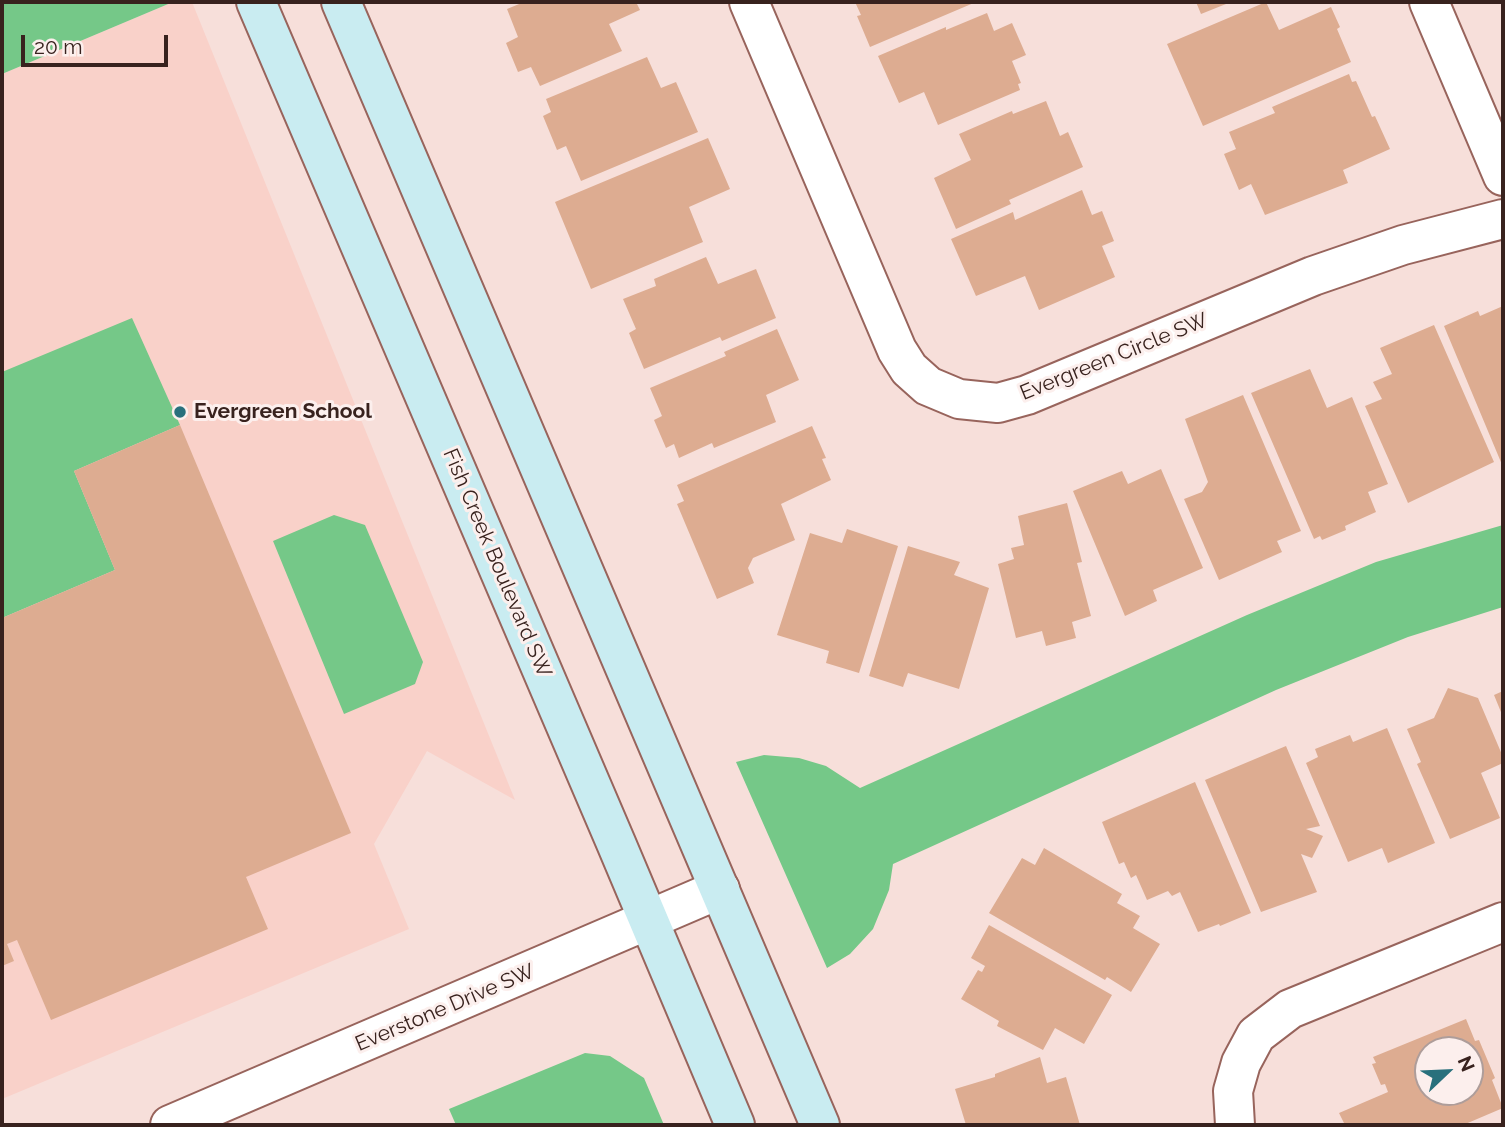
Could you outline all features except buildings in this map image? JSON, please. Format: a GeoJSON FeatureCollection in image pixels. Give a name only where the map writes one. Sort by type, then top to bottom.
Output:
{"type":"FeatureCollection","features":[{"type":"Feature","properties":{"kind":"main road","name":"Fish Creek Boulevard SW"},"geometry":{"type":"LineString","coordinates":[[256,2],[606,817],[735,1125]]}},
{"type":"Feature","properties":{"kind":"main road"},"geometry":{"type":"LineString","coordinates":[[341,2],[820,1125]]}},
{"type":"Feature","properties":{"kind":"street","name":"Evergreen Circle SW"},"geometry":{"type":"LineString","coordinates":[[749,2],[897,350],[909,369],[928,386],[959,399],[998,403],[1027,395],[1313,275],[1403,245],[1503,219]]}},
{"type":"Feature","properties":{"kind":"street"},"geometry":{"type":"LineString","coordinates":[[1429,2],[1503,176]]}},
{"type":"Feature","properties":{"kind":"street","name":"Everstone Drive SW"},"geometry":{"type":"LineString","coordinates":[[170,1125],[720,889]]}},
{"type":"Feature","properties":{"kind":"street"},"geometry":{"type":"LineString","coordinates":[[1235,1125],[1233,1091],[1241,1063],[1255,1035],[1290,1009],[1503,922]]}},
{"type":"Feature","properties":{"kind":"shaded area","name":"Evergreen School"},"geometry":{"type":"Polygon","coordinates":[[[173,2],[192,2],[515,800],[427,751],[374,844],[409,929],[2,1099],[2,74],[173,2]]]}},
{"type":"Feature","properties":{"kind":"green space"},"geometry":{"type":"Polygon","coordinates":[[[2,2],[173,2],[2,74],[2,2]]]}},
{"type":"Feature","properties":{"kind":"green space"},"geometry":{"type":"Polygon","coordinates":[[[132,318],[180,425],[74,471],[115,570],[2,618],[2,372],[132,318]]]}},
{"type":"Feature","properties":{"kind":"green space"},"geometry":{"type":"Polygon","coordinates":[[[334,515],[365,525],[423,662],[415,684],[344,714],[273,541],[334,515]]]}},
{"type":"Feature","properties":{"kind":"green space"},"geometry":{"type":"Polygon","coordinates":[[[1503,525],[1503,607],[1408,637],[1276,690],[893,864],[889,890],[873,929],[850,954],[827,968],[736,762],[764,755],[799,758],[826,766],[860,788],[1247,615],[1376,562],[1503,525]]]}},
{"type":"Feature","properties":{"kind":"green space"},"geometry":{"type":"Polygon","coordinates":[[[585,1053],[610,1056],[644,1078],[664,1125],[456,1125],[449,1109],[585,1053]]]}},
{"type":"Feature","properties":{"kind":"place","name":"Evergreen School"},"geometry":{"type":"Point","coordinates":[180,412]}}]}
